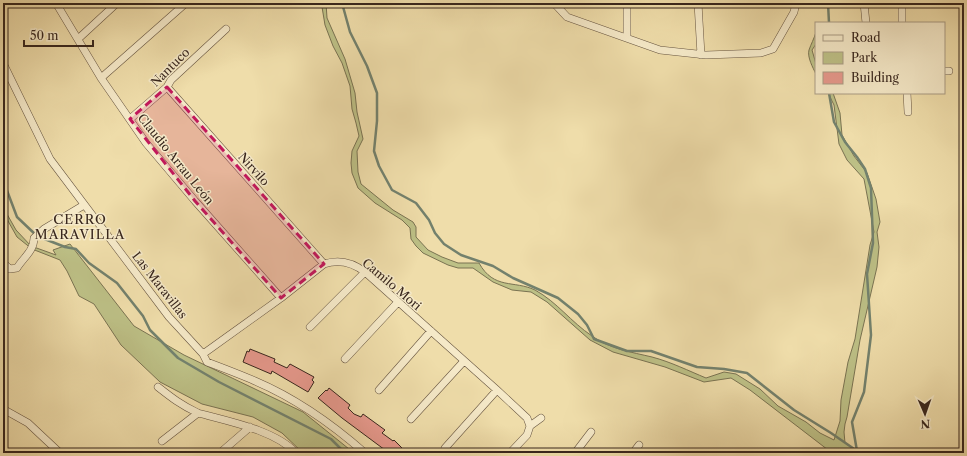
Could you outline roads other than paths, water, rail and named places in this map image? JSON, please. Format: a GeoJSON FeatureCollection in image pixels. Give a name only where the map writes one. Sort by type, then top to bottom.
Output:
{"type":"FeatureCollection","features":[{"type":"Feature","properties":{"kind":"street","name":"Claudio Arrau León"},"geometry":{"type":"LineString","coordinates":[[56,3],[101,78],[146,143],[180,184],[281,298]]}},
{"type":"Feature","properties":{"kind":"street"},"geometry":{"type":"LineString","coordinates":[[78,39],[117,3]]}},
{"type":"Feature","properties":{"kind":"street"},"geometry":{"type":"LineString","coordinates":[[101,78],[186,3]]}},
{"type":"Feature","properties":{"kind":"street"},"geometry":{"type":"LineString","coordinates":[[626,38],[627,3]]}},
{"type":"Feature","properties":{"kind":"street"},"geometry":{"type":"LineString","coordinates":[[698,3],[701,54]]}},
{"type":"Feature","properties":{"kind":"street"},"geometry":{"type":"LineString","coordinates":[[556,4],[568,17],[660,50],[701,54],[761,53],[772,49],[794,12],[796,3]]}},
{"type":"Feature","properties":{"kind":"street"},"geometry":{"type":"LineString","coordinates":[[864,3],[866,22]]}},
{"type":"Feature","properties":{"kind":"street"},"geometry":{"type":"LineString","coordinates":[[902,3],[902,22]]}},
{"type":"Feature","properties":{"kind":"street","name":"Nantuco"},"geometry":{"type":"LineString","coordinates":[[130,120],[167,87],[171,80],[226,29]]}},
{"type":"Feature","properties":{"kind":"street","name":"Las Maravillas"},"geometry":{"type":"LineString","coordinates":[[3,63],[50,159],[169,317],[203,354],[207,362],[256,381],[296,402],[333,427],[364,453]]}},
{"type":"Feature","properties":{"kind":"street","name":"Nirvilo"},"geometry":{"type":"LineString","coordinates":[[167,87],[324,264]]}},
{"type":"Feature","properties":{"kind":"street"},"geometry":{"type":"LineString","coordinates":[[907,94],[908,112]]}},
{"type":"Feature","properties":{"kind":"street"},"geometry":{"type":"LineString","coordinates":[[3,263],[10,269],[16,268],[22,259],[30,252],[34,244],[34,238],[44,229],[84,205]]}},
{"type":"Feature","properties":{"kind":"street","name":"Camilo Mori"},"geometry":{"type":"LineString","coordinates":[[324,264],[332,261],[343,261],[365,272],[497,390],[527,418],[530,426]]}},
{"type":"Feature","properties":{"kind":"street"},"geometry":{"type":"LineString","coordinates":[[203,354],[281,298],[324,264]]}},
{"type":"Feature","properties":{"kind":"street"},"geometry":{"type":"LineString","coordinates":[[310,327],[365,272]]}},
{"type":"Feature","properties":{"kind":"street"},"geometry":{"type":"LineString","coordinates":[[345,359],[398,302]]}},
{"type":"Feature","properties":{"kind":"street"},"geometry":{"type":"LineString","coordinates":[[379,390],[431,331]]}},
{"type":"Feature","properties":{"kind":"street"},"geometry":{"type":"LineString","coordinates":[[411,418],[464,361]]}},
{"type":"Feature","properties":{"kind":"street"},"geometry":{"type":"LineString","coordinates":[[158,387],[179,404],[198,413],[250,427],[276,438],[294,452]]}},
{"type":"Feature","properties":{"kind":"street"},"geometry":{"type":"LineString","coordinates":[[445,448],[497,390]]}},
{"type":"Feature","properties":{"kind":"street"},"geometry":{"type":"LineString","coordinates":[[3,409],[28,423],[60,453]]}},
{"type":"Feature","properties":{"kind":"street"},"geometry":{"type":"LineString","coordinates":[[162,441],[198,413]]}},
{"type":"Feature","properties":{"kind":"street"},"geometry":{"type":"LineString","coordinates":[[510,453],[527,435],[530,426],[541,418]]}},
{"type":"Feature","properties":{"kind":"street"},"geometry":{"type":"LineString","coordinates":[[220,453],[250,427]]}},
{"type":"Feature","properties":{"kind":"street"},"geometry":{"type":"LineString","coordinates":[[574,453],[591,432]]}},
{"type":"Feature","properties":{"kind":"street"},"geometry":{"type":"LineString","coordinates":[[633,453],[639,445]]}},
{"type":"Feature","properties":{"kind":"waterway"},"geometry":{"type":"LineString","coordinates":[[342,3],[350,32],[367,66],[377,93],[377,121],[374,151],[379,166],[392,190],[416,203],[429,220],[435,233],[444,244],[461,255],[493,266],[513,278],[558,298],[578,314],[587,325],[594,339],[627,351],[651,351],[697,367],[724,369],[747,373],[794,410],[860,453]]}},
{"type":"Feature","properties":{"kind":"waterway"},"geometry":{"type":"LineString","coordinates":[[828,3],[829,22]]}},
{"type":"Feature","properties":{"kind":"waterway"},"geometry":{"type":"LineString","coordinates":[[829,94],[834,122],[845,142],[865,169],[871,188],[873,243],[867,274],[871,335],[864,392],[852,422],[857,451]]}},
{"type":"Feature","properties":{"kind":"waterway"},"geometry":{"type":"LineString","coordinates":[[3,180],[17,217],[37,236],[65,247],[76,249],[89,263],[117,283],[143,316],[150,330],[178,358],[219,382],[331,439],[345,453]]}},
{"type":"Feature","properties":{"kind":"district","name":"CERRO MARAVILLA"},"geometry":{"type":"Point","coordinates":[80,226]}}]}
